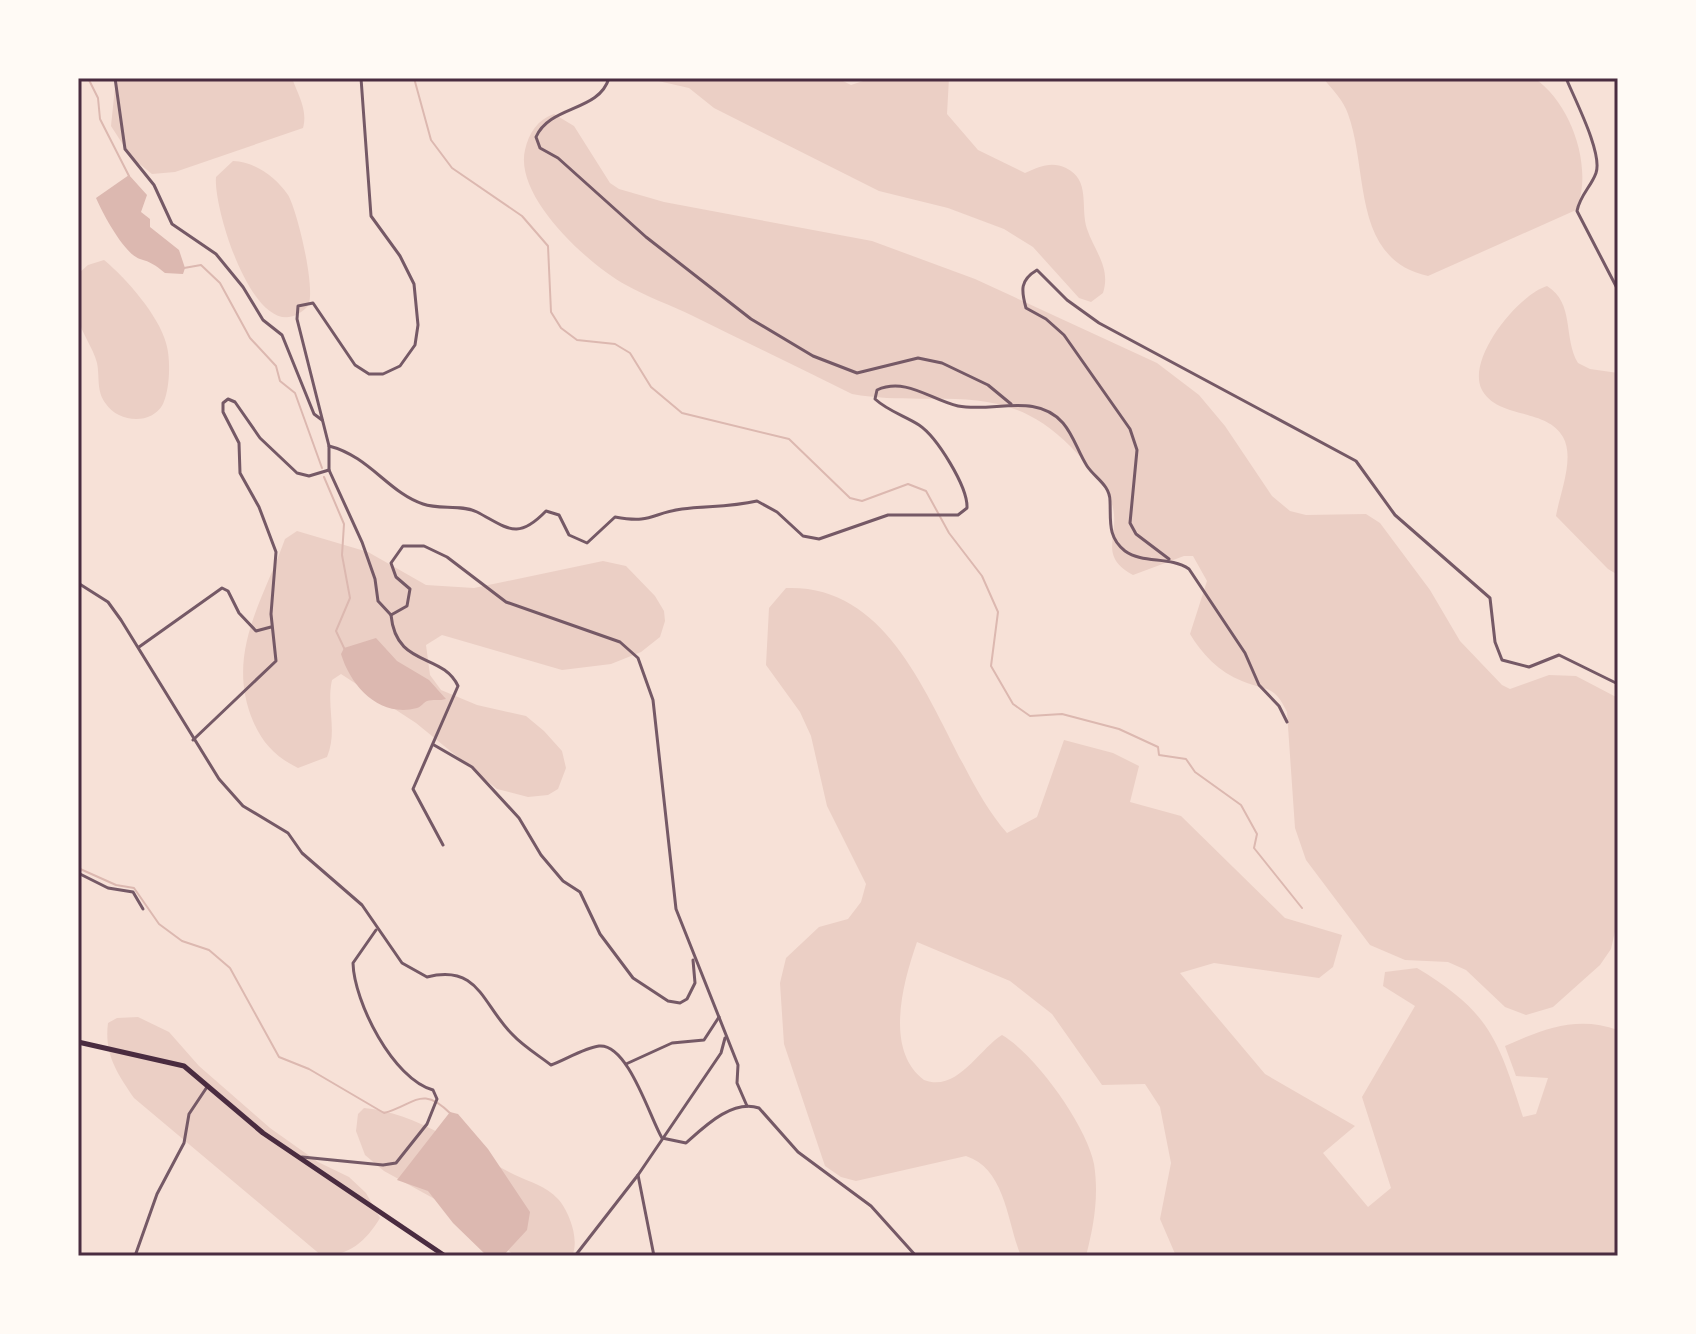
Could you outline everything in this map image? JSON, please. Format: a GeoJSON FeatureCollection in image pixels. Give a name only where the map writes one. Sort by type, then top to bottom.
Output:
{"type":"FeatureCollection","features":[{"type":"Feature","properties":{"kind":"main road"},"geometry":{"type":"LineString","coordinates":[[78,1042],[184,1066],[209,1084],[263,1133],[445,1256]]}},
{"type":"Feature","properties":{"kind":"street"},"geometry":{"type":"LineString","coordinates":[[115,78],[125,149],[154,185],[172,224],[216,254],[243,287],[263,320],[282,335],[314,414],[322,420]]}},
{"type":"Feature","properties":{"kind":"street"},"geometry":{"type":"LineString","coordinates":[[361,78],[371,216],[409,269],[414,284],[418,325],[415,345],[400,366],[383,374],[369,374],[355,365],[313,303],[298,306],[301,338],[329,446],[329,470],[362,542],[375,579],[378,601],[391,615],[393,628],[409,653],[441,668],[458,686],[413,789],[443,845]]}},
{"type":"Feature","properties":{"kind":"street"},"geometry":{"type":"LineString","coordinates":[[609,78],[601,95],[548,120],[536,137],[540,148],[558,158],[646,237],[751,319],[813,356],[857,373],[918,358],[942,363],[988,385],[1011,404]]}},
{"type":"Feature","properties":{"kind":"street"},"geometry":{"type":"LineString","coordinates":[[1566,78],[1597,159],[1595,177],[1582,193],[1577,211],[1618,290]]}},
{"type":"Feature","properties":{"kind":"street"},"geometry":{"type":"LineString","coordinates":[[1287,722],[1279,706],[1259,685],[1245,653],[1198,580],[1189,569],[1172,561],[1136,534],[1130,523],[1137,450],[1130,429],[1064,335],[1046,319],[1026,308],[1021,293],[1023,281],[1037,270],[1067,300],[1099,323],[1356,461],[1395,515],[1490,598],[1495,642],[1502,660],[1529,667],[1559,655],[1618,684]]}},
{"type":"Feature","properties":{"kind":"street"},"geometry":{"type":"LineString","coordinates":[[329,446],[345,450],[376,469],[417,502],[476,511],[502,528],[523,529],[546,511],[559,515],[569,535],[587,543],[615,517],[641,522],[680,509],[726,508],[757,501],[777,512],[803,536],[819,539],[888,515],[958,515],[967,508],[964,489],[943,451],[923,427],[875,399],[877,390],[885,387],[917,389],[956,406],[974,408],[1011,404],[1049,412],[1061,421],[1086,465],[1108,489],[1110,530],[1126,552],[1172,561]]}},
{"type":"Feature","properties":{"kind":"street"},"geometry":{"type":"LineString","coordinates":[[193,740],[274,665],[276,655],[271,627],[276,552],[259,507],[240,473],[239,443],[223,412],[223,403],[228,399],[235,402],[260,438],[297,473],[309,476],[329,470]]}},
{"type":"Feature","properties":{"kind":"street"},"geometry":{"type":"LineString","coordinates":[[391,615],[402,611],[412,594],[393,573],[393,556],[412,544],[447,557],[506,602],[620,642],[638,658],[653,700],[676,909],[693,959],[738,1065],[737,1083],[747,1106]]}},
{"type":"Feature","properties":{"kind":"street"},"geometry":{"type":"LineString","coordinates":[[78,583],[108,602],[219,779],[243,806],[288,833],[302,853],[362,905],[376,930],[402,963],[427,977],[446,972],[461,975],[483,995],[511,1034],[551,1065],[600,1046],[609,1049],[626,1064],[637,1080],[662,1138]]}},
{"type":"Feature","properties":{"kind":"street"},"geometry":{"type":"LineString","coordinates":[[139,647],[222,588],[228,591],[249,626],[256,631],[271,627]]}},
{"type":"Feature","properties":{"kind":"street"},"geometry":{"type":"LineString","coordinates":[[434,745],[472,767],[519,818],[541,855],[587,903],[600,934],[633,978],[668,1001],[680,1003],[687,999],[695,983],[693,959]]}},
{"type":"Feature","properties":{"kind":"street"},"geometry":{"type":"LineString","coordinates":[[78,873],[108,888],[133,892],[143,909]]}},
{"type":"Feature","properties":{"kind":"street"},"geometry":{"type":"LineString","coordinates":[[299,1158],[383,1165],[396,1163],[427,1124],[436,1101],[433,1090],[415,1081],[371,1027],[353,963],[376,930]]}},
{"type":"Feature","properties":{"kind":"street"},"geometry":{"type":"LineString","coordinates":[[626,1064],[672,1043],[704,1040],[719,1017]]}},
{"type":"Feature","properties":{"kind":"street"},"geometry":{"type":"LineString","coordinates":[[575,1256],[638,1175],[721,1053],[725,1038]]}},
{"type":"Feature","properties":{"kind":"street"},"geometry":{"type":"LineString","coordinates":[[135,1256],[157,1194],[184,1143],[189,1114],[209,1084]]}},
{"type":"Feature","properties":{"kind":"street"},"geometry":{"type":"LineString","coordinates":[[662,1138],[686,1143],[712,1121],[747,1106],[759,1108],[798,1152],[871,1206],[916,1256]]}},
{"type":"Feature","properties":{"kind":"street"},"geometry":{"type":"LineString","coordinates":[[638,1175],[654,1256]]}},
{"type":"Feature","properties":{"kind":"shaded area"},"geometry":{"type":"Polygon","coordinates":[[[116,78],[292,78],[303,109],[303,128],[175,172],[152,174],[131,157],[111,126],[116,78]]]}},
{"type":"Feature","properties":{"kind":"shaded area"},"geometry":{"type":"Polygon","coordinates":[[[645,78],[837,78],[851,85],[872,78],[949,78],[947,114],[978,150],[1025,173],[1055,165],[1074,173],[1082,187],[1087,229],[1104,268],[1103,293],[1091,302],[1079,298],[1033,247],[1004,229],[948,208],[879,191],[714,108],[689,88],[645,78]]]}},
{"type":"Feature","properties":{"kind":"shaded area"},"geometry":{"type":"Polygon","coordinates":[[[1323,78],[1534,78],[1559,104],[1576,138],[1582,176],[1576,210],[1428,276],[1403,266],[1386,252],[1374,232],[1348,114],[1323,78]]]}},
{"type":"Feature","properties":{"kind":"shaded area"},"geometry":{"type":"Polygon","coordinates":[[[554,114],[574,126],[610,183],[619,189],[664,202],[872,241],[975,279],[1157,363],[1199,395],[1225,426],[1272,496],[1290,511],[1306,515],[1366,514],[1380,523],[1430,590],[1460,641],[1502,685],[1510,689],[1549,675],[1576,676],[1618,698],[1618,918],[1611,949],[1600,965],[1553,1007],[1526,1015],[1505,1007],[1466,970],[1448,962],[1405,960],[1370,945],[1306,860],[1295,828],[1287,712],[1282,703],[1269,690],[1242,681],[1219,667],[1190,634],[1207,581],[1193,556],[1184,556],[1133,575],[1122,567],[1113,551],[1114,513],[1104,486],[1071,447],[1045,425],[1019,411],[994,403],[967,400],[852,394],[611,275],[558,228],[531,188],[525,168],[525,150],[538,124],[554,114]]]}},
{"type":"Feature","properties":{"kind":"shaded area"},"geometry":{"type":"Polygon","coordinates":[[[233,161],[264,171],[283,188],[292,203],[305,252],[310,300],[307,307],[289,317],[272,312],[256,296],[242,273],[231,245],[222,218],[216,177],[233,161]]]}},
{"type":"Feature","properties":{"kind":"shaded area"},"geometry":{"type":"Polygon","coordinates":[[[129,175],[147,195],[141,212],[150,219],[150,227],[179,250],[185,268],[183,274],[165,273],[134,256],[103,213],[96,198],[129,175]]]}},
{"type":"Feature","properties":{"kind":"shaded area"},"geometry":{"type":"Polygon","coordinates":[[[104,260],[141,298],[166,343],[169,357],[167,390],[163,404],[151,416],[126,418],[111,410],[103,399],[97,363],[78,317],[78,274],[88,265],[104,260]]]}},
{"type":"Feature","properties":{"kind":"shaded area"},"geometry":{"type":"Polygon","coordinates":[[[1547,286],[1562,302],[1578,363],[1590,369],[1618,373],[1618,575],[1608,569],[1556,516],[1568,455],[1563,437],[1545,421],[1498,405],[1481,388],[1479,375],[1482,360],[1498,329],[1523,301],[1547,286]]]}},
{"type":"Feature","properties":{"kind":"shaded area"},"geometry":{"type":"Polygon","coordinates":[[[297,531],[368,552],[426,585],[474,588],[603,561],[626,566],[655,596],[664,611],[665,621],[660,637],[641,652],[611,664],[562,670],[442,635],[426,645],[430,675],[441,690],[477,705],[526,716],[562,751],[566,768],[558,789],[548,795],[528,797],[497,789],[416,723],[341,674],[332,680],[332,738],[327,757],[298,768],[271,749],[257,729],[245,696],[243,673],[245,650],[258,606],[285,539],[297,531]]]}},
{"type":"Feature","properties":{"kind":"shaded area"},"geometry":{"type":"Polygon","coordinates":[[[786,588],[829,594],[865,614],[894,644],[919,681],[984,801],[1007,833],[1037,817],[1064,740],[1113,753],[1139,766],[1130,802],[1181,816],[1285,918],[1342,935],[1333,967],[1319,978],[1214,963],[1180,973],[1265,1074],[1355,1126],[1323,1153],[1368,1207],[1391,1188],[1362,1097],[1415,1006],[1383,986],[1385,972],[1417,968],[1461,999],[1476,1014],[1498,1047],[1523,1117],[1536,1114],[1548,1078],[1516,1076],[1505,1046],[1533,1034],[1574,1024],[1618,1030],[1618,1256],[1176,1256],[1160,1219],[1171,1163],[1160,1107],[1145,1084],[1102,1085],[1052,1014],[1010,981],[917,942],[900,1015],[904,1051],[912,1067],[924,1080],[947,1080],[967,1068],[1002,1035],[1044,1074],[1071,1111],[1094,1164],[1095,1210],[1086,1256],[1021,1256],[1003,1198],[990,1172],[966,1156],[856,1181],[841,1177],[825,1166],[784,1044],[780,983],[786,958],[819,927],[848,919],[861,902],[866,884],[827,806],[811,736],[800,712],[766,665],[769,608],[786,588]]]}},
{"type":"Feature","properties":{"kind":"shaded area"},"geometry":{"type":"Polygon","coordinates":[[[376,638],[397,661],[429,680],[446,699],[429,700],[418,707],[404,710],[379,704],[369,697],[352,678],[341,654],[344,648],[376,638]]]}},
{"type":"Feature","properties":{"kind":"shaded area"},"geometry":{"type":"Polygon","coordinates":[[[138,1017],[169,1032],[199,1066],[270,1128],[318,1162],[349,1177],[366,1193],[380,1218],[369,1234],[349,1250],[322,1256],[134,1098],[113,1063],[107,1034],[108,1023],[117,1018],[138,1017]]]}},
{"type":"Feature","properties":{"kind":"shaded area"},"geometry":{"type":"Polygon","coordinates":[[[364,1108],[385,1111],[423,1125],[548,1191],[562,1204],[569,1218],[575,1242],[572,1256],[515,1256],[469,1218],[384,1171],[365,1155],[356,1131],[358,1114],[364,1108]]]}},
{"type":"Feature","properties":{"kind":"shaded area"},"geometry":{"type":"Polygon","coordinates":[[[450,1112],[458,1114],[488,1149],[530,1212],[527,1230],[503,1256],[487,1256],[453,1223],[428,1191],[397,1180],[450,1112]]]}},
{"type":"Feature","properties":{"kind":"waterway"},"geometry":{"type":"LineString","coordinates":[[88,78],[98,98],[100,119],[129,176]]}},
{"type":"Feature","properties":{"kind":"waterway"},"geometry":{"type":"LineString","coordinates":[[414,78],[431,140],[452,168],[522,216],[548,246],[551,312],[561,328],[577,340],[615,344],[630,353],[651,387],[682,413],[789,439],[850,498],[862,501],[908,484],[926,491],[949,533],[982,576],[998,612],[991,666],[1013,704],[1030,716],[1062,714],[1119,729],[1158,747],[1159,755],[1186,759],[1195,772],[1241,805],[1257,834],[1254,848],[1302,908]]}},
{"type":"Feature","properties":{"kind":"waterway"},"geometry":{"type":"LineString","coordinates":[[184,268],[201,265],[220,283],[250,338],[276,366],[280,381],[295,393],[322,468]]}},
{"type":"Feature","properties":{"kind":"waterway"},"geometry":{"type":"LineString","coordinates":[[324,477],[344,524],[342,555],[350,598],[336,631],[345,650]]}},
{"type":"Feature","properties":{"kind":"waterway"},"geometry":{"type":"LineString","coordinates":[[78,868],[116,885],[134,888],[159,924],[182,941],[209,950],[230,968],[279,1057],[309,1069],[384,1113],[425,1098],[441,1105],[451,1114]]}}]}
